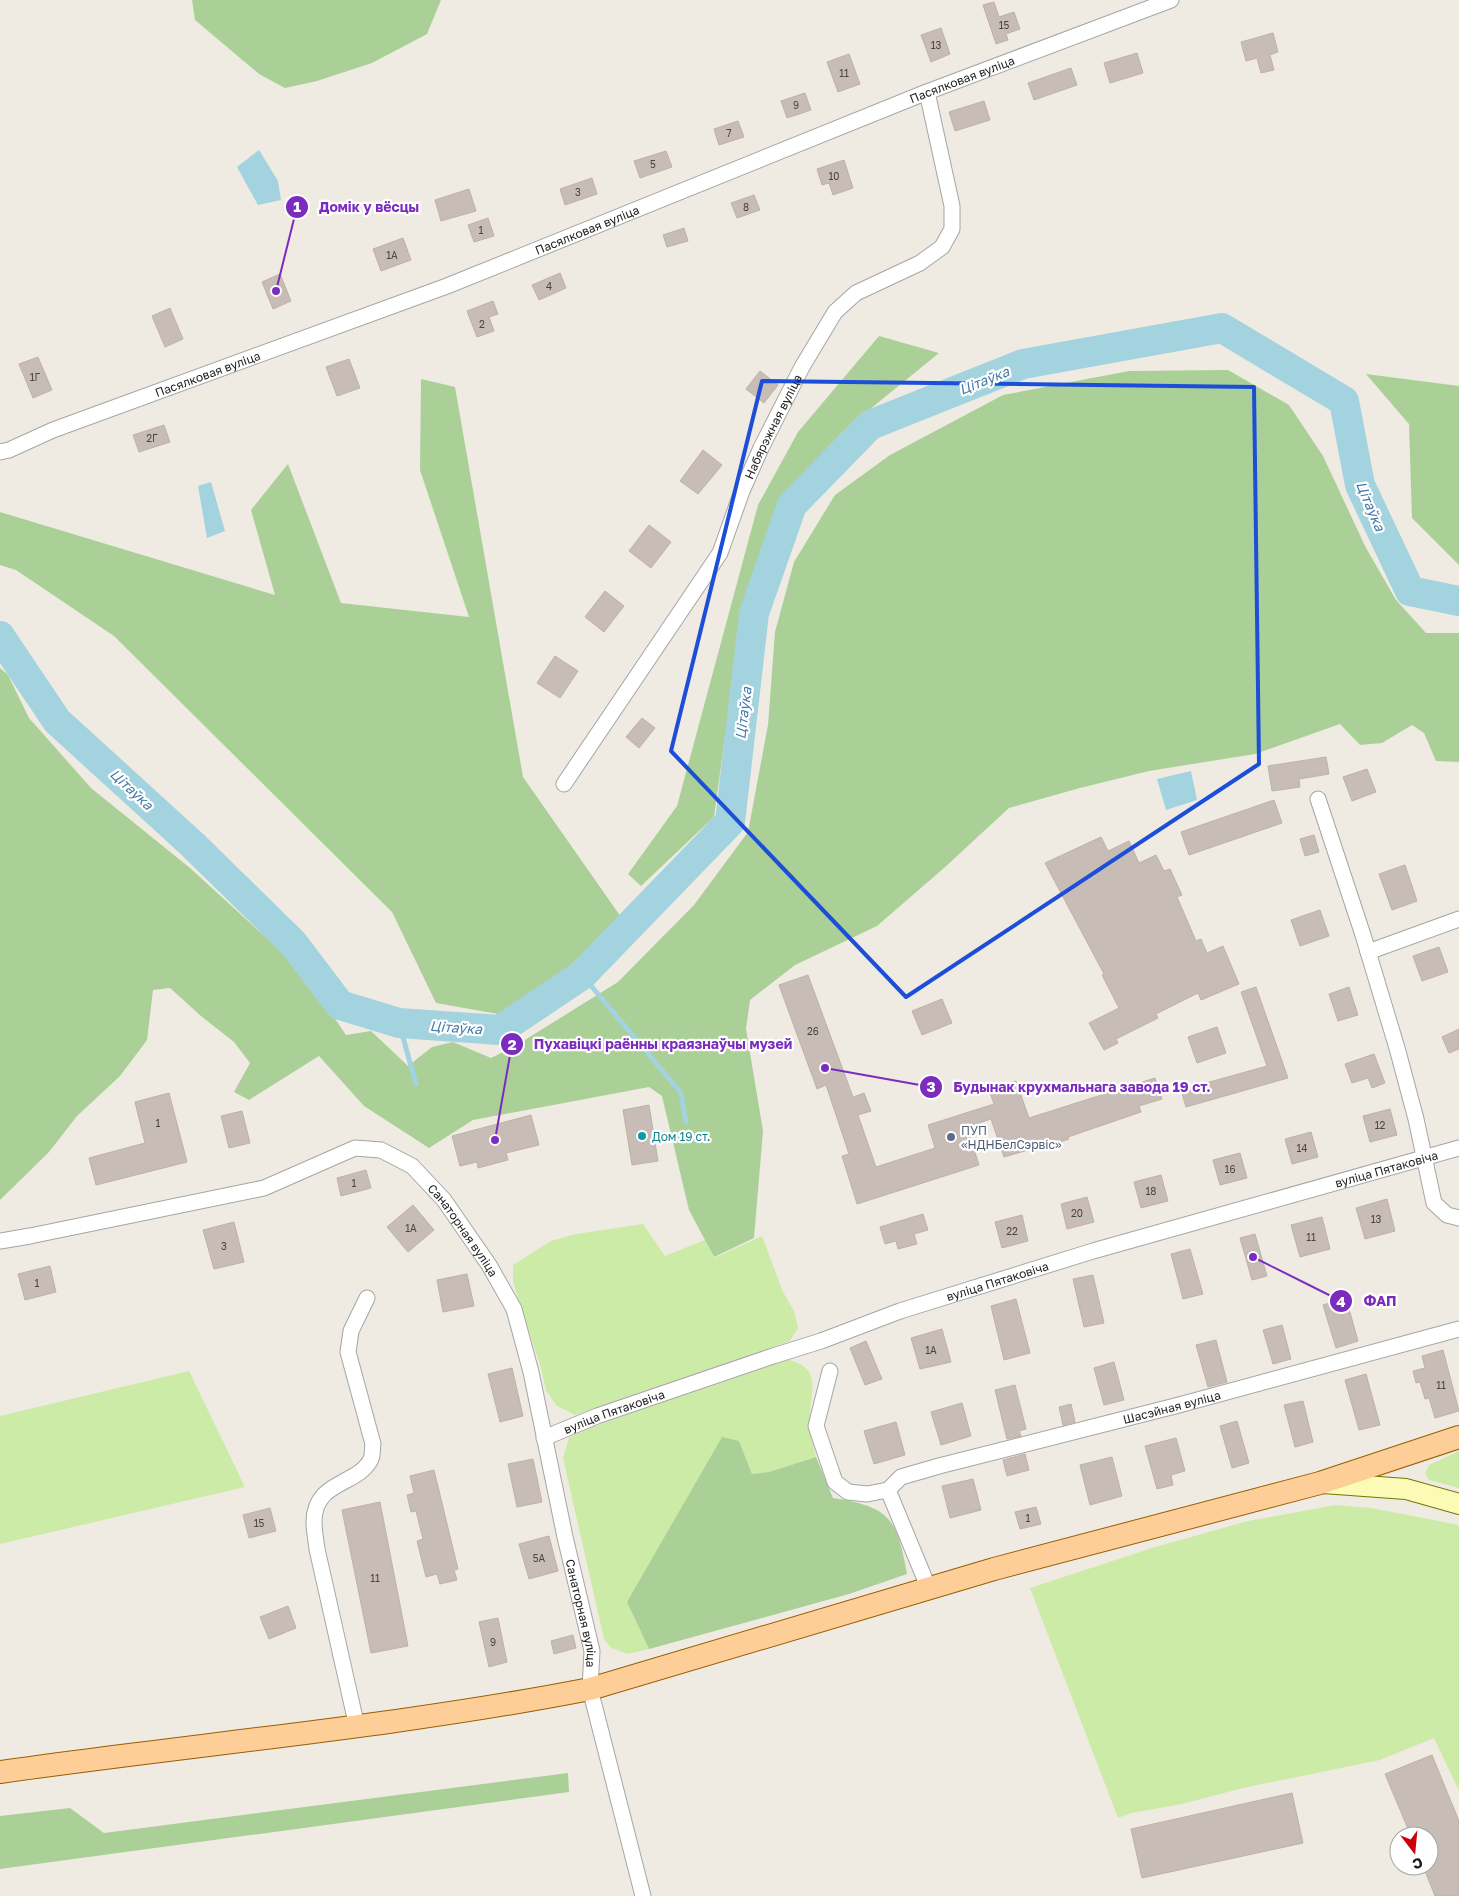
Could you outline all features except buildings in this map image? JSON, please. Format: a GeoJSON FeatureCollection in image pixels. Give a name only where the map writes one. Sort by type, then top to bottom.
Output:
{"type":"FeatureCollection","features":[{"type":"Feature","properties":{"kind":"main road"},"geometry":{"type":"LineString","coordinates":[[0,1772],[357,1727],[527,1701],[590,1689],[994,1569],[1320,1483],[1459,1437]]}},
{"type":"Feature","properties":{"kind":"main road"},"geometry":{"type":"LineString","coordinates":[[1320,1483],[1406,1489],[1459,1504]]}},
{"type":"Feature","properties":{"kind":"street","name":"Пасялковая вуліца"},"geometry":{"type":"LineString","coordinates":[[0,452],[9,450],[53,430],[448,286],[927,92],[1171,0]]}},
{"type":"Feature","properties":{"kind":"street","name":"Набярэжная вуліца"},"geometry":{"type":"LineString","coordinates":[[564,784],[720,552],[742,491],[761,448],[802,367],[835,312],[856,293],[920,263],[942,247],[952,229],[952,206],[927,92]]}},
{"type":"Feature","properties":{"kind":"street"},"geometry":{"type":"LineString","coordinates":[[1318,799],[1398,1048],[1434,1204],[1447,1215],[1459,1218]]}},
{"type":"Feature","properties":{"kind":"street"},"geometry":{"type":"LineString","coordinates":[[1368,952],[1459,919]]}},
{"type":"Feature","properties":{"kind":"street","name":"Санаторная вуліца"},"geometry":{"type":"LineString","coordinates":[[0,1241],[264,1188],[355,1148],[381,1150],[412,1166],[444,1200],[489,1265],[514,1309],[531,1372],[565,1537],[592,1651],[590,1689],[643,1896]]}},
{"type":"Feature","properties":{"kind":"street","name":"вуліца Пятаковіча"},"geometry":{"type":"LineString","coordinates":[[544,1438],[596,1416],[821,1341],[900,1312],[1093,1251],[1459,1148]]}},
{"type":"Feature","properties":{"kind":"street"},"geometry":{"type":"LineString","coordinates":[[357,1727],[321,1568],[314,1520],[320,1500],[329,1489],[364,1470],[372,1458],[372,1444],[348,1352],[351,1331],[367,1298]]}},
{"type":"Feature","properties":{"kind":"street","name":"Шасэйная вуліца"},"geometry":{"type":"LineString","coordinates":[[888,1490],[901,1477],[939,1466],[1179,1405],[1459,1329]]}},
{"type":"Feature","properties":{"kind":"street"},"geometry":{"type":"LineString","coordinates":[[830,1371],[816,1426],[834,1482],[848,1492],[868,1494],[888,1490],[929,1588]]}},
{"type":"Feature","properties":{"kind":"highlighted area"},"geometry":{"type":"Polygon","coordinates":[[[762,381],[1254,387],[1259,764],[906,997],[671,751],[762,381]]]}},
{"type":"Feature","properties":{"kind":"green space"},"geometry":{"type":"Polygon","coordinates":[[[192,0],[441,0],[427,34],[372,63],[317,81],[285,88],[259,74],[195,20],[192,0]]]}},
{"type":"Feature","properties":{"kind":"green space"},"geometry":{"type":"Polygon","coordinates":[[[879,336],[939,353],[842,432],[781,502],[742,613],[714,817],[641,886],[628,874],[677,806],[758,505],[798,432],[879,336]]]}},
{"type":"Feature","properties":{"kind":"green space"},"geometry":{"type":"Polygon","coordinates":[[[1228,370],[1289,405],[1323,456],[1366,548],[1396,600],[1426,633],[1459,633],[1459,762],[1436,761],[1424,733],[1412,725],[1382,743],[1360,745],[1340,724],[1255,754],[1149,771],[1009,808],[877,926],[795,965],[750,1000],[746,1029],[763,1131],[754,1238],[714,1257],[689,1210],[662,1096],[649,1087],[473,1120],[429,1148],[364,1106],[319,1056],[249,1100],[234,1092],[250,1063],[234,1042],[170,988],[153,990],[147,1040],[120,1076],[77,1116],[49,1152],[0,1200],[0,668],[8,675],[29,718],[91,788],[190,868],[294,963],[346,1035],[371,1031],[408,1066],[432,1047],[453,1042],[491,1058],[520,1043],[618,982],[694,905],[748,832],[768,725],[775,632],[794,562],[835,495],[890,455],[1003,395],[1129,371],[1228,370]]]}},
{"type":"Feature","properties":{"kind":"green space"},"geometry":{"type":"Polygon","coordinates":[[[1366,374],[1459,386],[1459,565],[1412,518],[1409,424],[1366,374]]]}},
{"type":"Feature","properties":{"kind":"green space"},"geometry":{"type":"Polygon","coordinates":[[[421,379],[455,387],[523,777],[621,917],[563,972],[498,1014],[436,1003],[392,912],[114,636],[16,570],[0,565],[0,512],[275,595],[251,510],[288,464],[341,603],[469,617],[420,470],[421,379]]]}},
{"type":"Feature","properties":{"kind":"green space"},"geometry":{"type":"Polygon","coordinates":[[[643,1224],[665,1256],[705,1240],[714,1258],[762,1236],[783,1292],[794,1311],[798,1328],[790,1341],[575,1415],[557,1406],[546,1390],[541,1368],[513,1282],[513,1265],[551,1241],[576,1234],[643,1224]]]}},
{"type":"Feature","properties":{"kind":"green space"},"geometry":{"type":"Polygon","coordinates":[[[784,1359],[798,1363],[811,1376],[810,1429],[816,1457],[769,1472],[752,1474],[739,1441],[627,1602],[649,1649],[628,1654],[611,1648],[604,1639],[563,1458],[569,1438],[587,1429],[784,1359]]]}},
{"type":"Feature","properties":{"kind":"green space"},"geometry":{"type":"Polygon","coordinates":[[[189,1371],[245,1487],[0,1544],[0,1416],[189,1371]]]}},
{"type":"Feature","properties":{"kind":"green space"},"geometry":{"type":"Polygon","coordinates":[[[722,1437],[739,1441],[752,1474],[769,1472],[816,1457],[833,1498],[867,1506],[879,1511],[888,1518],[899,1540],[907,1574],[849,1594],[649,1649],[627,1602],[722,1437]]]}},
{"type":"Feature","properties":{"kind":"green space"},"geometry":{"type":"Polygon","coordinates":[[[1459,1451],[1459,1488],[1429,1480],[1425,1473],[1429,1465],[1459,1451]]]}},
{"type":"Feature","properties":{"kind":"green space"},"geometry":{"type":"Polygon","coordinates":[[[1336,1505],[1371,1508],[1459,1525],[1459,1791],[1434,1738],[1380,1760],[1243,1788],[1182,1804],[1131,1813],[1118,1818],[1030,1588],[1152,1548],[1248,1521],[1336,1505]]]}},
{"type":"Feature","properties":{"kind":"green space"},"geometry":{"type":"Polygon","coordinates":[[[568,1773],[569,1792],[0,1869],[0,1816],[70,1808],[104,1833],[568,1773]]]}},
{"type":"Feature","properties":{"kind":"water"},"geometry":{"type":"Polygon","coordinates":[[[259,150],[278,181],[281,200],[258,205],[237,167],[259,150]]]}},
{"type":"Feature","properties":{"kind":"water"},"geometry":{"type":"Polygon","coordinates":[[[211,482],[225,531],[207,538],[198,486],[211,482]]]}},
{"type":"Feature","properties":{"kind":"water"},"geometry":{"type":"Polygon","coordinates":[[[1191,771],[1197,800],[1166,810],[1157,779],[1191,771]]]}},
{"type":"Feature","properties":{"kind":"waterway","name":"Цітаўка"},"geometry":{"type":"LineString","coordinates":[[0,636],[57,721],[193,845],[293,943],[340,1005],[399,1023],[500,1030],[582,975],[730,822],[754,613],[792,505],[870,425],[1023,364],[1222,328],[1344,401],[1360,485],[1410,591],[1459,601]]}},
{"type":"Feature","properties":{"kind":"waterway"},"geometry":{"type":"LineString","coordinates":[[582,975],[681,1093],[686,1122]]}},
{"type":"Feature","properties":{"kind":"waterway"},"geometry":{"type":"LineString","coordinates":[[399,1023],[416,1084]]}},
{"type":"Feature","properties":{"kind":"place","name":"Домік у вёсцы"},"geometry":{"type":"Point","coordinates":[276,291]}},
{"type":"Feature","properties":{"kind":"place","name":"Будынак крухмальнага завода 19 ст."},"geometry":{"type":"Point","coordinates":[825,1068]}},
{"type":"Feature","properties":{"kind":"place","name":"Дом 19 ст."},"geometry":{"type":"Point","coordinates":[642,1136]}},
{"type":"Feature","properties":{"kind":"place","name":"ПУП «НДНБелСэрвіс»"},"geometry":{"type":"Point","coordinates":[951,1137]}},
{"type":"Feature","properties":{"kind":"place","name":"Пухавіцкі раённы краязнаўчы музей"},"geometry":{"type":"Point","coordinates":[495,1140]}},
{"type":"Feature","properties":{"kind":"place","name":"ФАП"},"geometry":{"type":"Point","coordinates":[1253,1257]}}]}
